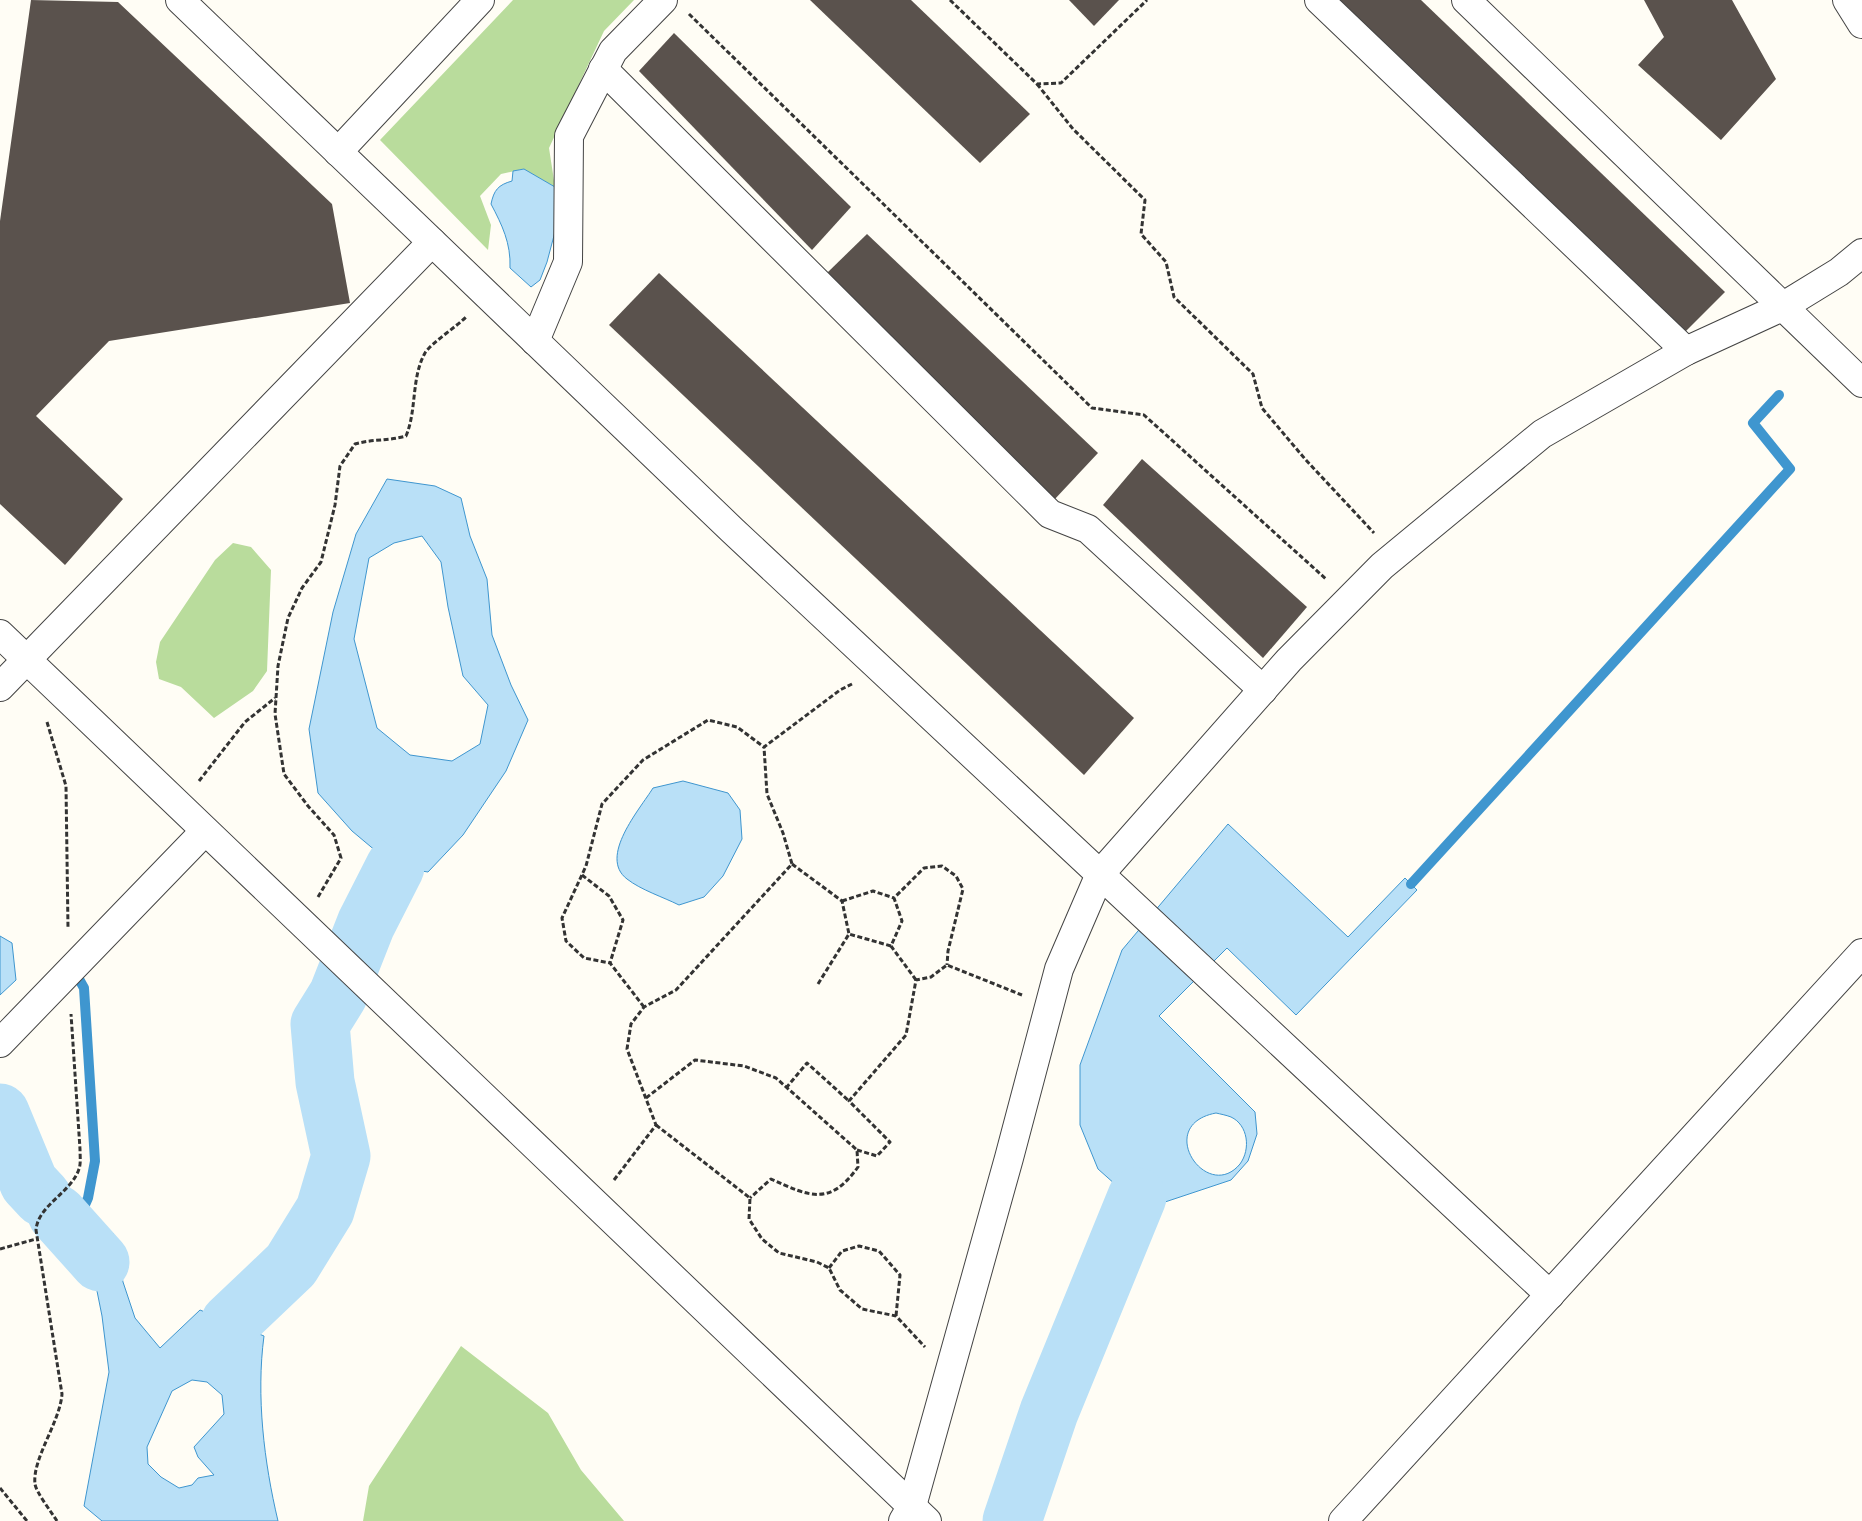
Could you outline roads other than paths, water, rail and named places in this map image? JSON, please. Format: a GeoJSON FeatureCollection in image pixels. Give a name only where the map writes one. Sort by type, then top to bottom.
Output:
{"type":"FeatureCollection","features":[{"type":"Feature","properties":{"kind":"street"},"geometry":{"type":"LineString","coordinates":[[180,0],[535,341],[883,671],[1550,1295]]}},
{"type":"Feature","properties":{"kind":"street"},"geometry":{"type":"LineString","coordinates":[[338,152],[480,0]]}},
{"type":"Feature","properties":{"kind":"street"},"geometry":{"type":"LineString","coordinates":[[1320,0],[1686,351]]}},
{"type":"Feature","properties":{"kind":"street"},"geometry":{"type":"LineString","coordinates":[[1466,0],[1862,383]]}},
{"type":"Feature","properties":{"kind":"street"},"geometry":{"type":"LineString","coordinates":[[1848,0],[1862,24]]}},
{"type":"Feature","properties":{"kind":"street"},"geometry":{"type":"LineString","coordinates":[[535,341],[568,262],[569,136],[613,51],[672,3]]}},
{"type":"Feature","properties":{"kind":"street"},"geometry":{"type":"LineString","coordinates":[[604,69],[1050,514],[1088,529],[1263,690]]}},
{"type":"Feature","properties":{"kind":"street"},"geometry":{"type":"LineString","coordinates":[[0,687],[432,242]]}},
{"type":"Feature","properties":{"kind":"street"},"geometry":{"type":"LineString","coordinates":[[914,1516],[949,1373],[1059,969],[1100,874],[1288,660],[1348,600],[1395,555],[1542,434],[1686,351],[1782,307],[1839,272],[1862,253]]}},
{"type":"Feature","properties":{"kind":"street"},"geometry":{"type":"LineString","coordinates":[[0,634],[596,1204],[914,1516]]}},
{"type":"Feature","properties":{"kind":"street"},"geometry":{"type":"LineString","coordinates":[[0,1043],[204,831]]}},
{"type":"Feature","properties":{"kind":"street"},"geometry":{"type":"LineString","coordinates":[[1343,1521],[1862,953]]}},
{"type":"Feature","properties":{"kind":"water"},"geometry":{"type":"Polygon","coordinates":[[[524,169],[555,187],[560,213],[547,262],[540,280],[531,287],[510,268],[507,242],[491,204],[497,189],[503,184],[512,181],[513,171],[524,169]]]}},
{"type":"Feature","properties":{"kind":"water"},"geometry":{"type":"Polygon","coordinates":[[[387,479],[435,486],[461,498],[470,536],[487,579],[492,635],[511,685],[528,720],[506,771],[463,835],[428,872],[395,867],[352,831],[318,793],[309,729],[333,612],[356,534],[387,479]],[[422,536],[394,543],[369,558],[354,639],[377,728],[410,755],[452,761],[480,744],[488,705],[463,676],[448,607],[441,562],[422,536]]]}},
{"type":"Feature","properties":{"kind":"water"},"geometry":{"type":"Polygon","coordinates":[[[683,781],[728,793],[740,810],[742,839],[723,876],[704,897],[679,905],[645,890],[627,879],[619,870],[617,858],[624,833],[653,788],[683,781]]]}},
{"type":"Feature","properties":{"kind":"water"},"geometry":{"type":"Polygon","coordinates":[[[1228,824],[1348,937],[1405,878],[1417,890],[1296,1015],[1227,948],[1159,1016],[1255,1112],[1257,1134],[1248,1161],[1231,1180],[1159,1204],[1125,1193],[1098,1169],[1080,1125],[1080,1065],[1122,950],[1228,824]],[[1216,1113],[1198,1120],[1189,1132],[1187,1145],[1192,1158],[1201,1169],[1213,1175],[1227,1174],[1240,1164],[1246,1151],[1246,1138],[1241,1126],[1231,1117],[1216,1113]]]}},
{"type":"Feature","properties":{"kind":"water"},"geometry":{"type":"Polygon","coordinates":[[[0,936],[12,943],[16,980],[0,995],[0,936]]]}},
{"type":"Feature","properties":{"kind":"water"},"geometry":{"type":"Polygon","coordinates":[[[113,1233],[123,1282],[135,1318],[160,1348],[200,1310],[264,1336],[261,1405],[265,1452],[278,1521],[102,1521],[84,1506],[109,1372],[102,1316],[94,1276],[113,1233]],[[192,1380],[172,1391],[147,1447],[148,1464],[161,1477],[179,1488],[192,1485],[198,1478],[214,1475],[198,1457],[194,1447],[224,1414],[222,1395],[207,1382],[192,1380]]]}},
{"type":"Feature","properties":{"kind":"waterway"},"geometry":{"type":"LineString","coordinates":[[1411,884],[1790,469],[1753,423],[1779,395]]}},
{"type":"Feature","properties":{"kind":"waterway"},"geometry":{"type":"LineString","coordinates":[[230,1323],[291,1265],[325,1210],[341,1156],[325,1082],[320,1024],[338,995],[366,924],[395,867]]}},
{"type":"Feature","properties":{"kind":"waterway"},"geometry":{"type":"LineString","coordinates":[[73,1232],[88,1198],[95,1161],[84,988],[75,972]]}},
{"type":"Feature","properties":{"kind":"waterway"},"geometry":{"type":"LineString","coordinates":[[0,1113],[29,1183],[42,1197]]}},
{"type":"Feature","properties":{"kind":"waterway"},"geometry":{"type":"LineString","coordinates":[[1012,1521],[1049,1412],[1137,1197]]}},
{"type":"Feature","properties":{"kind":"waterway"},"geometry":{"type":"LineString","coordinates":[[57,1214],[100,1262]]}}]}
